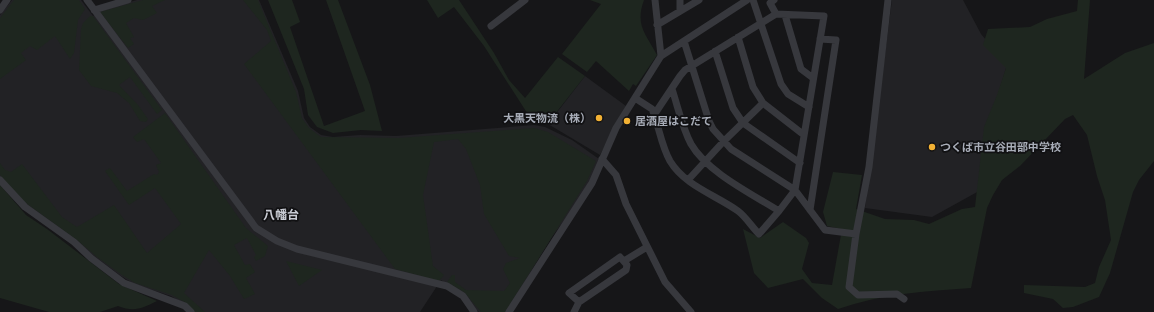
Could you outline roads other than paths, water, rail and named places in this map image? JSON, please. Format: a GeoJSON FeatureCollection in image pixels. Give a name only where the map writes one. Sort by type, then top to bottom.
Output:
{"type":"FeatureCollection","features":[{"type":"Feature","properties":{"kind":"street"},"geometry":{"type":"LineString","coordinates":[[0,10],[7,0]]}},
{"type":"Feature","properties":{"kind":"street"},"geometry":{"type":"LineString","coordinates":[[87,0],[256,228],[272,239],[297,249],[447,286],[462,296],[474,312]]}},
{"type":"Feature","properties":{"kind":"street"},"geometry":{"type":"LineString","coordinates":[[94,10],[128,0]]}},
{"type":"Feature","properties":{"kind":"street"},"geometry":{"type":"LineString","coordinates":[[491,26],[525,0]]}},
{"type":"Feature","properties":{"kind":"street"},"geometry":{"type":"LineString","coordinates":[[655,0],[661,56]]}},
{"type":"Feature","properties":{"kind":"street"},"geometry":{"type":"LineString","coordinates":[[680,0],[680,11]]}},
{"type":"Feature","properties":{"kind":"street"},"geometry":{"type":"LineString","coordinates":[[658,25],[699,0]]}},
{"type":"Feature","properties":{"kind":"street"},"geometry":{"type":"LineString","coordinates":[[509,312],[592,183],[616,128],[661,56],[747,0]]}},
{"type":"Feature","properties":{"kind":"street"},"geometry":{"type":"LineString","coordinates":[[753,0],[781,84],[788,94],[809,107]]}},
{"type":"Feature","properties":{"kind":"street"},"geometry":{"type":"LineString","coordinates":[[774,0],[770,4],[776,14]]}},
{"type":"Feature","properties":{"kind":"street"},"geometry":{"type":"LineString","coordinates":[[888,0],[869,167],[856,234],[849,287],[858,295],[897,294],[904,299]]}},
{"type":"Feature","properties":{"kind":"street"},"geometry":{"type":"LineString","coordinates":[[635,98],[652,109],[664,150],[670,161],[688,180],[740,212],[759,234],[795,190],[824,16],[776,14],[692,66],[680,76],[654,115]]}},
{"type":"Feature","properties":{"kind":"street"},"geometry":{"type":"LineString","coordinates":[[786,15],[801,69],[813,78]]}},
{"type":"Feature","properties":{"kind":"street"},"geometry":{"type":"LineString","coordinates":[[738,37],[753,87],[763,103],[804,135]]}},
{"type":"Feature","properties":{"kind":"street"},"geometry":{"type":"LineString","coordinates":[[810,210],[836,40],[820,38]]}},
{"type":"Feature","properties":{"kind":"street"},"geometry":{"type":"LineString","coordinates":[[684,41],[709,121],[723,142],[730,149],[795,190],[825,230],[856,234]]}},
{"type":"Feature","properties":{"kind":"street"},"geometry":{"type":"LineString","coordinates":[[715,51],[733,108],[742,123],[800,163]]}},
{"type":"Feature","properties":{"kind":"street"},"geometry":{"type":"LineString","coordinates":[[672,89],[689,140],[705,162],[779,211]]}},
{"type":"Feature","properties":{"kind":"street"},"geometry":{"type":"LineString","coordinates":[[688,180],[723,142],[763,103]]}},
{"type":"Feature","properties":{"kind":"street"},"geometry":{"type":"LineString","coordinates":[[602,159],[616,175],[626,204],[665,282],[691,312]]}},
{"type":"Feature","properties":{"kind":"street"},"geometry":{"type":"LineString","coordinates":[[0,180],[25,208],[74,242],[91,258],[124,283],[185,306],[191,312]]}},
{"type":"Feature","properties":{"kind":"street"},"geometry":{"type":"LineString","coordinates":[[624,261],[647,247]]}},
{"type":"Feature","properties":{"kind":"street"},"geometry":{"type":"LineString","coordinates":[[574,312],[578,302],[626,270],[627,265],[624,261],[620,257],[569,293],[578,302]]}},
{"type":"Feature","properties":{"kind":"place","name":"大黒天物流（株）"},"geometry":{"type":"Point","coordinates":[599,118]}},
{"type":"Feature","properties":{"kind":"place","name":"居酒屋はこだて"},"geometry":{"type":"Point","coordinates":[627,121]}},
{"type":"Feature","properties":{"kind":"place","name":"つくば市立谷田部中学校"},"geometry":{"type":"Point","coordinates":[932,147]}},
{"type":"Feature","properties":{"kind":"district","name":"八幡台"},"geometry":{"type":"Point","coordinates":[281,214]}}]}
